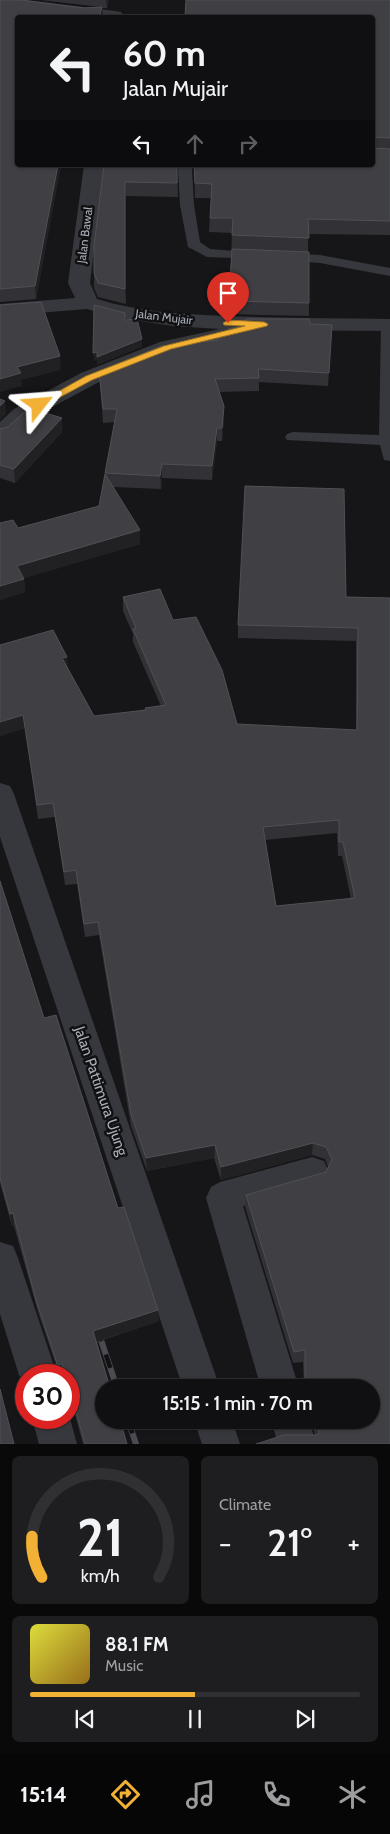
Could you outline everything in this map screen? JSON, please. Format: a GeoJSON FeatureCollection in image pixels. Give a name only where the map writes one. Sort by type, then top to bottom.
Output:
{"type":"FeatureCollection","features":[{"type":"Feature","properties":{"kind":"street"},"geometry":{"type":"LineString","coordinates":[[0,2],[116,11]]}},
{"type":"Feature","properties":{"kind":"street","name":"Jalan Bawal"},"geometry":{"type":"LineString","coordinates":[[88,303],[79,283],[94,167]]}},
{"type":"Feature","properties":{"kind":"street","name":"Jalan Mujair"},"geometry":{"type":"LineString","coordinates":[[0,310],[88,303],[114,311],[173,320],[264,324],[389,325]]}},
{"type":"Feature","properties":{"kind":"street"},"geometry":{"type":"LineString","coordinates":[[0,434],[22,414],[89,378],[168,348],[264,324]]}},
{"type":"Feature","properties":{"kind":"street","name":"Jalan Pattimura Ujung"},"geometry":{"type":"LineString","coordinates":[[0,794],[199,1379]]}},
{"type":"Feature","properties":{"kind":"street"},"geometry":{"type":"LineString","coordinates":[[277,1379],[223,1200],[228,1194],[312,1172]]}},
{"type":"Feature","properties":{"kind":"street"},"geometry":{"type":"LineString","coordinates":[[0,1258],[34,1364]]}},
{"type":"Feature","properties":{"kind":"street"},"geometry":{"type":"LineString","coordinates":[[54,1429],[58,1444]]}},
{"type":"Feature","properties":{"kind":"street"},"geometry":{"type":"LineString","coordinates":[[216,1429],[221,1444]]}},
{"type":"Feature","properties":{"kind":"street"},"geometry":{"type":"LineString","coordinates":[[293,1429],[297,1444]]}},
{"type":"Feature","properties":{"kind":"lane"},"geometry":{"type":"LineString","coordinates":[[186,167],[185,169],[187,205],[193,244],[199,250],[219,256],[320,259],[390,272]]}},
{"type":"Feature","properties":{"kind":"lane"},"geometry":{"type":"LineString","coordinates":[[389,325],[387,440],[390,456]]}},
{"type":"Feature","properties":{"kind":"lane"},"geometry":{"type":"LineString","coordinates":[[293,438],[387,440]]}},
{"type":"Feature","properties":{"kind":"building"},"geometry":{"type":"Polygon","coordinates":[[[0,0],[21,0],[84,8],[102,7],[100,15],[15,15],[15,167],[58,167],[35,286],[0,289],[0,0]]]}},
{"type":"Feature","properties":{"kind":"building"},"geometry":{"type":"Polygon","coordinates":[[[186,0],[390,0],[390,138],[375,137],[375,15],[185,15],[186,0]]]}},
{"type":"Feature","properties":{"kind":"building"},"geometry":{"type":"Polygon","coordinates":[[[375,148],[390,149],[390,221],[308,219],[309,238],[232,235],[233,218],[210,218],[212,184],[195,183],[194,167],[375,167],[375,148]]]}},
{"type":"Feature","properties":{"kind":"building"},"geometry":{"type":"Polygon","coordinates":[[[104,167],[177,167],[177,183],[125,182],[125,289],[98,283],[94,273],[94,246],[104,167]]]}},
{"type":"Feature","properties":{"kind":"building"},"geometry":{"type":"Polygon","coordinates":[[[232,249],[309,252],[309,303],[229,301],[232,249]]]}},
{"type":"Feature","properties":{"kind":"building"},"geometry":{"type":"Polygon","coordinates":[[[41,302],[60,356],[17,367],[21,373],[0,379],[0,305],[41,302]]]}},
{"type":"Feature","properties":{"kind":"building"},"geometry":{"type":"Polygon","coordinates":[[[94,305],[125,313],[125,320],[137,319],[142,339],[97,357],[97,352],[93,353],[94,305]]]}},
{"type":"Feature","properties":{"kind":"building"},"geometry":{"type":"Polygon","coordinates":[[[246,319],[309,319],[310,324],[332,325],[329,373],[258,369],[259,378],[215,379],[224,406],[222,428],[217,428],[212,466],[162,464],[160,476],[105,473],[117,409],[103,409],[99,371],[162,346],[218,340],[217,333],[228,332],[228,329],[242,326],[246,319]]]}},
{"type":"Feature","properties":{"kind":"building"},"geometry":{"type":"Polygon","coordinates":[[[0,399],[5,401],[0,406],[0,399]]]}},
{"type":"Feature","properties":{"kind":"building"},"geometry":{"type":"Polygon","coordinates":[[[29,408],[62,418],[14,469],[0,465],[0,429],[8,427],[29,408]]]}},
{"type":"Feature","properties":{"kind":"building"},"geometry":{"type":"Polygon","coordinates":[[[105,474],[140,530],[17,566],[24,579],[0,586],[0,523],[13,520],[18,528],[99,506],[105,474]]]}},
{"type":"Feature","properties":{"kind":"building"},"geometry":{"type":"Polygon","coordinates":[[[245,486],[344,489],[346,597],[390,598],[390,1444],[256,1444],[284,1435],[317,1435],[319,1433],[318,1429],[380,1429],[380,1379],[305,1379],[305,1350],[294,1352],[246,1195],[326,1172],[332,1159],[326,1147],[313,1143],[221,1167],[215,1145],[146,1158],[131,1114],[98,922],[84,924],[76,870],[64,872],[53,803],[37,805],[23,715],[0,722],[0,645],[53,630],[67,657],[62,658],[94,716],[146,710],[145,708],[166,705],[133,629],[136,628],[123,597],[160,589],[173,620],[196,617],[222,670],[237,724],[357,730],[358,628],[238,625],[245,486]],[[339,820],[263,827],[276,906],[355,898],[343,842],[339,842],[339,820]]]}},
{"type":"Feature","properties":{"kind":"building"},"geometry":{"type":"Polygon","coordinates":[[[0,881],[44,1018],[56,1015],[118,1208],[124,1207],[158,1310],[93,1331],[107,1379],[95,1379],[95,1429],[123,1429],[127,1444],[85,1444],[80,1426],[80,1364],[56,1364],[36,1300],[13,1213],[10,1214],[0,1177],[0,881]]]}},
{"type":"Feature","properties":{"kind":"building"},"geometry":{"type":"Polygon","coordinates":[[[0,1389],[14,1444],[0,1444],[0,1389]]]}},
{"type":"Feature","properties":{"kind":"railway"},"geometry":{"type":"LineString","coordinates":[[97,1328],[114,1379]]}},
{"type":"Feature","properties":{"kind":"railway"},"geometry":{"type":"LineString","coordinates":[[131,1429],[136,1444]]}},
{"type":"Feature","properties":{"kind":"route"},"geometry":{"type":"LineString","coordinates":[[39,405],[89,378],[168,348],[264,324],[228,323]]}}]}
